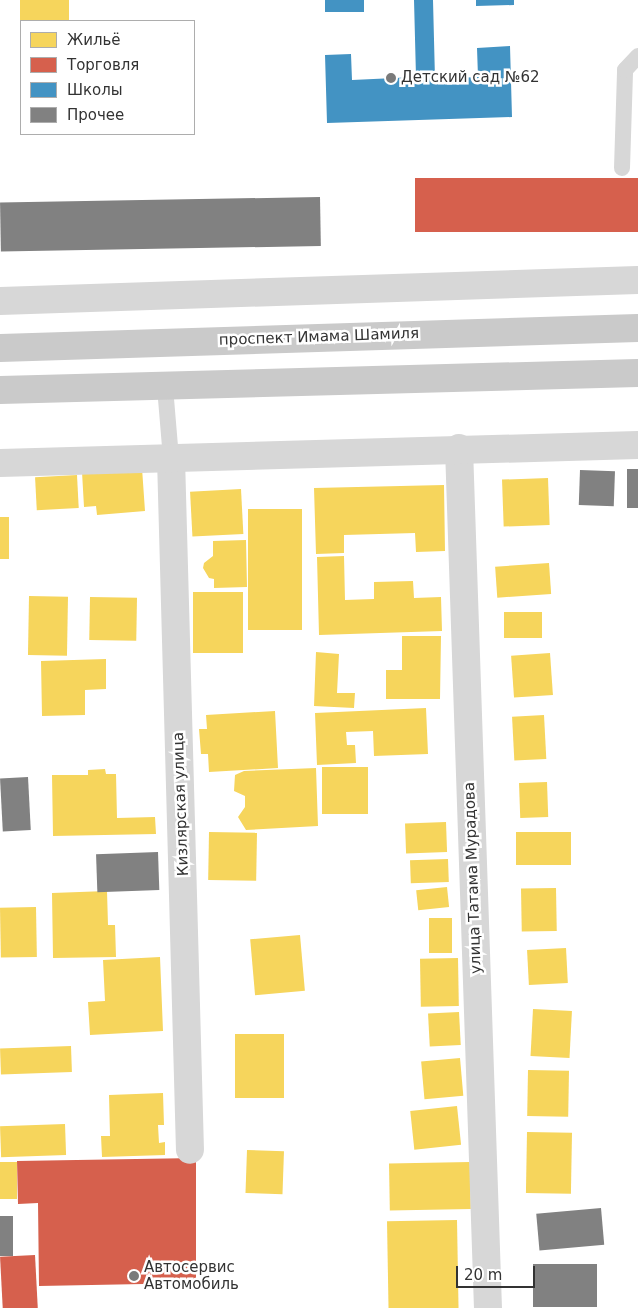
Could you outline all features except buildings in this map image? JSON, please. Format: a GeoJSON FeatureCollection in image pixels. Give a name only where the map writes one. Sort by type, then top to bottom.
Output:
{"type":"FeatureCollection","features":[{"type":"Feature","properties":{"kind":"main road","name":"проспект Имама Шамиля"},"geometry":{"type":"LineString","coordinates":[[0,348],[638,328]]}},
{"type":"Feature","properties":{"kind":"main road"},"geometry":{"type":"LineString","coordinates":[[0,390],[165,388],[638,373]]}},
{"type":"Feature","properties":{"kind":"street"},"geometry":{"type":"LineString","coordinates":[[0,301],[638,280]]}},
{"type":"Feature","properties":{"kind":"street"},"geometry":{"type":"LineString","coordinates":[[0,463],[459,448],[638,445]]}},
{"type":"Feature","properties":{"kind":"street","name":"улица Татама Мурадова"},"geometry":{"type":"LineString","coordinates":[[459,448],[488,1308]]}},
{"type":"Feature","properties":{"kind":"street","name":"Кизлярская улица"},"geometry":{"type":"LineString","coordinates":[[171,458],[190,1150]]}},
{"type":"Feature","properties":{"kind":"lane"},"geometry":{"type":"LineString","coordinates":[[622,168],[625,70],[638,56]]}},
{"type":"Feature","properties":{"kind":"lane"},"geometry":{"type":"LineString","coordinates":[[165,388],[171,458]]}},
{"type":"Feature","properties":{"kind":"place","name":"Детский сад №62"},"geometry":{"type":"Point","coordinates":[391,78]}},
{"type":"Feature","properties":{"kind":"place","name":"Автосервис Автомобиль"},"geometry":{"type":"Point","coordinates":[134,1276]}}]}
